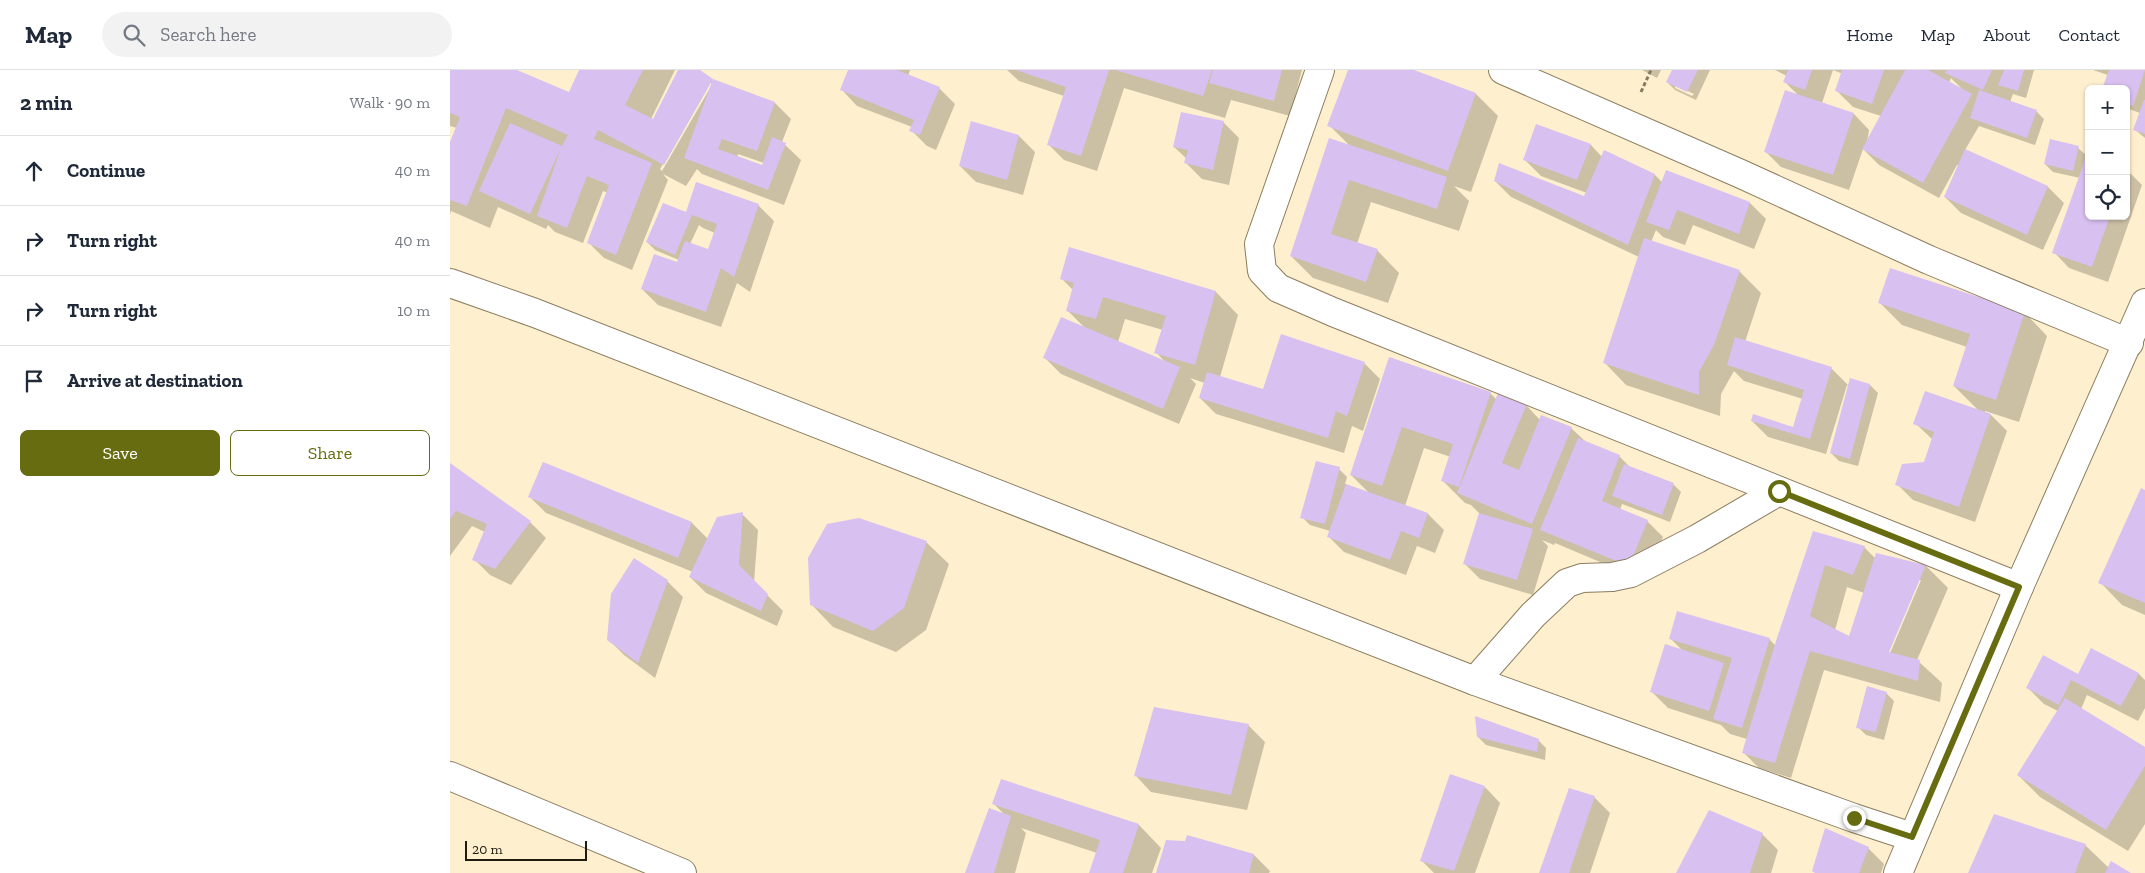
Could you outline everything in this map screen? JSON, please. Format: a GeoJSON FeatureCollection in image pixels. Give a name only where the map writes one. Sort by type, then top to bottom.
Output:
{"type":"FeatureCollection","features":[{"type":"Feature","properties":{"kind":"street"},"geometry":{"type":"LineString","coordinates":[[1320,70],[1258,244],[1262,271],[1278,288],[1342,316],[2019,587]]}},
{"type":"Feature","properties":{"kind":"street"},"geometry":{"type":"LineString","coordinates":[[1503,70],[1741,174],[1929,260],[2129,343]]}},
{"type":"Feature","properties":{"kind":"street"},"geometry":{"type":"LineString","coordinates":[[450,283],[535,313],[1475,681],[1854,818],[1912,837]]}},
{"type":"Feature","properties":{"kind":"street"},"geometry":{"type":"LineString","coordinates":[[1898,873],[2019,587],[2129,343],[2145,303]]}},
{"type":"Feature","properties":{"kind":"street"},"geometry":{"type":"LineString","coordinates":[[1475,681],[1533,615],[1567,583],[1582,578],[1612,577],[1630,573],[1697,539],[1779,491]]}},
{"type":"Feature","properties":{"kind":"street"},"geometry":{"type":"LineString","coordinates":[[450,776],[682,873]]}},
{"type":"Feature","properties":{"kind":"building"},"geometry":{"type":"Polygon","coordinates":[[[450,70],[517,70],[569,92],[579,70],[643,70],[625,105],[653,119],[678,70],[700,70],[713,79],[664,165],[598,130],[594,139],[652,163],[616,255],[587,243],[609,185],[587,176],[567,228],[537,216],[561,148],[530,214],[479,191],[510,123],[562,146],[568,135],[506,108],[467,206],[450,200],[450,142],[460,117],[450,113],[450,70]]]}},
{"type":"Feature","properties":{"kind":"building"},"geometry":{"type":"Polygon","coordinates":[[[848,70],[897,70],[940,87],[920,135],[909,131],[914,120],[840,90],[848,70]]]}},
{"type":"Feature","properties":{"kind":"building"},"geometry":{"type":"Polygon","coordinates":[[[1016,70],[1109,70],[1081,156],[1047,145],[1066,87],[1016,70]]]}},
{"type":"Feature","properties":{"kind":"building"},"geometry":{"type":"Polygon","coordinates":[[[1115,70],[1212,70],[1203,96],[1115,70]]]}},
{"type":"Feature","properties":{"kind":"building"},"geometry":{"type":"Polygon","coordinates":[[[1213,70],[1282,70],[1274,101],[1209,83],[1213,70]]]}},
{"type":"Feature","properties":{"kind":"building"},"geometry":{"type":"Polygon","coordinates":[[[1348,70],[1414,70],[1476,93],[1448,171],[1327,126],[1348,70]]]}},
{"type":"Feature","properties":{"kind":"building"},"geometry":{"type":"Polygon","coordinates":[[[1672,70],[1698,70],[1687,92],[1666,82],[1672,70]]]}},
{"type":"Feature","properties":{"kind":"building"},"geometry":{"type":"Polygon","coordinates":[[[1788,70],[1812,70],[1805,90],[1783,82],[1788,70]]]}},
{"type":"Feature","properties":{"kind":"building"},"geometry":{"type":"Polygon","coordinates":[[[1842,70],[1884,70],[1872,104],[1835,91],[1842,70]]]}},
{"type":"Feature","properties":{"kind":"building"},"geometry":{"type":"Polygon","coordinates":[[[1905,70],[1928,70],[1972,94],[1923,183],[1862,149],[1905,70]]]}},
{"type":"Feature","properties":{"kind":"building"},"geometry":{"type":"Polygon","coordinates":[[[1947,70],[1992,70],[1983,90],[1945,73],[1947,70]]]}},
{"type":"Feature","properties":{"kind":"building"},"geometry":{"type":"Polygon","coordinates":[[[2004,70],[2024,70],[2018,91],[1998,85],[2004,70]]]}},
{"type":"Feature","properties":{"kind":"building"},"geometry":{"type":"Polygon","coordinates":[[[2109,70],[2145,70],[2133,106],[2130,105],[2130,85],[2103,85],[2109,70]]]}},
{"type":"Feature","properties":{"kind":"building"},"geometry":{"type":"Polygon","coordinates":[[[713,79],[775,102],[757,151],[722,139],[718,149],[762,165],[772,137],[786,143],[768,190],[684,158],[713,79]]]}},
{"type":"Feature","properties":{"kind":"building"},"geometry":{"type":"Polygon","coordinates":[[[1785,90],[1854,113],[1833,175],[1764,152],[1785,90]]]}},
{"type":"Feature","properties":{"kind":"building"},"geometry":{"type":"Polygon","coordinates":[[[1979,90],[2037,110],[2027,138],[1970,118],[1979,90]]]}},
{"type":"Feature","properties":{"kind":"building"},"geometry":{"type":"Polygon","coordinates":[[[2145,100],[2145,134],[2133,130],[2145,100]]]}},
{"type":"Feature","properties":{"kind":"building"},"geometry":{"type":"Polygon","coordinates":[[[1181,112],[1224,121],[1213,170],[1184,163],[1188,150],[1173,147],[1181,112]]]}},
{"type":"Feature","properties":{"kind":"building"},"geometry":{"type":"Polygon","coordinates":[[[971,121],[1019,135],[1007,180],[959,166],[971,121]]]}},
{"type":"Feature","properties":{"kind":"building"},"geometry":{"type":"Polygon","coordinates":[[[1536,124],[1591,144],[1577,180],[1523,160],[1536,124]]]}},
{"type":"Feature","properties":{"kind":"building"},"geometry":{"type":"Polygon","coordinates":[[[1329,138],[1447,177],[1437,209],[1349,180],[1331,234],[1378,249],[1366,282],[1290,256],[1329,138]]]}},
{"type":"Feature","properties":{"kind":"building"},"geometry":{"type":"Polygon","coordinates":[[[2050,139],[2079,146],[2073,171],[2044,164],[2050,139]]]}},
{"type":"Feature","properties":{"kind":"building"},"geometry":{"type":"Polygon","coordinates":[[[1965,149],[2048,186],[2027,235],[1944,197],[1965,149]]]}},
{"type":"Feature","properties":{"kind":"building"},"geometry":{"type":"Polygon","coordinates":[[[1604,150],[1655,174],[1628,245],[1494,181],[1499,163],[1584,196],[1604,150]]]}},
{"type":"Feature","properties":{"kind":"building"},"geometry":{"type":"Polygon","coordinates":[[[2085,160],[2085,220],[2109,220],[2092,267],[2052,253],[2085,160]]]}},
{"type":"Feature","properties":{"kind":"building"},"geometry":{"type":"Polygon","coordinates":[[[1666,170],[1750,202],[1739,234],[1677,210],[1669,230],[1646,222],[1666,170]]]}},
{"type":"Feature","properties":{"kind":"building"},"geometry":{"type":"Polygon","coordinates":[[[696,182],[759,204],[734,277],[721,268],[706,312],[641,289],[654,254],[677,262],[685,241],[708,249],[717,224],[692,215],[675,255],[646,242],[663,203],[686,212],[696,182]]]}},
{"type":"Feature","properties":{"kind":"building"},"geometry":{"type":"Polygon","coordinates":[[[1644,238],[1740,270],[1714,345],[1699,372],[1699,395],[1603,363],[1644,238]]]}},
{"type":"Feature","properties":{"kind":"building"},"geometry":{"type":"Polygon","coordinates":[[[1069,247],[1216,291],[1195,365],[1154,353],[1166,316],[1103,297],[1096,319],[1066,311],[1074,283],[1060,279],[1069,247]]]}},
{"type":"Feature","properties":{"kind":"building"},"geometry":{"type":"Polygon","coordinates":[[[1890,268],[2025,312],[1996,400],[1953,386],[1970,334],[1878,303],[1890,268]]]}},
{"type":"Feature","properties":{"kind":"building"},"geometry":{"type":"Polygon","coordinates":[[[1061,317],[1180,367],[1163,409],[1043,358],[1061,317]]]}},
{"type":"Feature","properties":{"kind":"building"},"geometry":{"type":"Polygon","coordinates":[[[1281,334],[1365,362],[1347,416],[1336,411],[1328,438],[1199,398],[1207,372],[1263,389],[1281,334]]]}},
{"type":"Feature","properties":{"kind":"building"},"geometry":{"type":"Polygon","coordinates":[[[1735,337],[1832,367],[1810,439],[1751,421],[1753,414],[1793,427],[1804,390],[1727,365],[1735,337]]]}},
{"type":"Feature","properties":{"kind":"building"},"geometry":{"type":"Polygon","coordinates":[[[1389,357],[1491,392],[1459,487],[1441,481],[1453,444],[1402,427],[1382,486],[1350,475],[1389,357]]]}},
{"type":"Feature","properties":{"kind":"building"},"geometry":{"type":"Polygon","coordinates":[[[1850,378],[1870,384],[1850,459],[1830,453],[1850,378]]]}},
{"type":"Feature","properties":{"kind":"building"},"geometry":{"type":"Polygon","coordinates":[[[1925,391],[1991,414],[1959,507],[1895,485],[1902,464],[1924,462],[1934,432],[1913,424],[1925,391]]]}},
{"type":"Feature","properties":{"kind":"building"},"geometry":{"type":"Polygon","coordinates":[[[1498,393],[1527,404],[1502,463],[1519,470],[1541,415],[1572,427],[1532,524],[1457,493],[1498,393]]]}},
{"type":"Feature","properties":{"kind":"building"},"geometry":{"type":"Polygon","coordinates":[[[1578,438],[1620,455],[1602,501],[1648,520],[1629,566],[1540,530],[1578,438]]]}},
{"type":"Feature","properties":{"kind":"building"},"geometry":{"type":"Polygon","coordinates":[[[1316,461],[1340,467],[1325,524],[1300,518],[1316,461]]]}},
{"type":"Feature","properties":{"kind":"building"},"geometry":{"type":"Polygon","coordinates":[[[543,462],[692,522],[678,558],[528,497],[543,462]]]}},
{"type":"Feature","properties":{"kind":"building"},"geometry":{"type":"Polygon","coordinates":[[[450,463],[531,521],[495,569],[472,560],[487,524],[456,511],[450,519],[450,463]]]}},
{"type":"Feature","properties":{"kind":"building"},"geometry":{"type":"Polygon","coordinates":[[[1624,464],[1674,483],[1662,515],[1612,496],[1624,464]]]}},
{"type":"Feature","properties":{"kind":"building"},"geometry":{"type":"Polygon","coordinates":[[[1346,484],[1428,513],[1419,538],[1401,531],[1390,560],[1327,537],[1346,484]]]}},
{"type":"Feature","properties":{"kind":"building"},"geometry":{"type":"Polygon","coordinates":[[[2141,488],[2145,490],[2145,603],[2098,583],[2141,488]]]}},
{"type":"Feature","properties":{"kind":"building"},"geometry":{"type":"Polygon","coordinates":[[[743,512],[739,565],[768,594],[761,611],[689,577],[717,517],[743,512]]]}},
{"type":"Feature","properties":{"kind":"building"},"geometry":{"type":"Polygon","coordinates":[[[1479,513],[1533,529],[1517,580],[1463,564],[1479,513]]]}},
{"type":"Feature","properties":{"kind":"building"},"geometry":{"type":"Polygon","coordinates":[[[859,518],[927,541],[904,608],[873,631],[810,605],[808,558],[827,524],[859,518]]]}},
{"type":"Feature","properties":{"kind":"building"},"geometry":{"type":"Polygon","coordinates":[[[1813,531],[1865,546],[1853,575],[1825,565],[1810,616],[1849,636],[1876,553],[1926,565],[1889,652],[1920,660],[1918,681],[1810,651],[1775,763],[1742,753],[1776,641],[1813,531]]]}},
{"type":"Feature","properties":{"kind":"building"},"geometry":{"type":"Polygon","coordinates":[[[634,558],[668,580],[638,663],[607,640],[611,594],[634,558]]]}},
{"type":"Feature","properties":{"kind":"building"},"geometry":{"type":"Polygon","coordinates":[[[1677,611],[1770,638],[1742,728],[1713,719],[1732,658],[1669,639],[1677,611]]]}},
{"type":"Feature","properties":{"kind":"building"},"geometry":{"type":"Polygon","coordinates":[[[1665,644],[1724,663],[1709,711],[1650,692],[1665,644]]]}},
{"type":"Feature","properties":{"kind":"building"},"geometry":{"type":"Polygon","coordinates":[[[2091,648],[2139,673],[2121,706],[2071,680],[2059,705],[2026,688],[2043,655],[2078,674],[2091,648]]]}},
{"type":"Feature","properties":{"kind":"building"},"geometry":{"type":"Polygon","coordinates":[[[1867,686],[1887,692],[1876,732],[1856,728],[1867,686]]]}},
{"type":"Feature","properties":{"kind":"building"},"geometry":{"type":"Polygon","coordinates":[[[2065,698],[2145,747],[2145,766],[2106,830],[2017,775],[2065,698]]]}},
{"type":"Feature","properties":{"kind":"building"},"geometry":{"type":"Polygon","coordinates":[[[1154,707],[1249,724],[1231,795],[1134,776],[1154,707]]]}},
{"type":"Feature","properties":{"kind":"building"},"geometry":{"type":"Polygon","coordinates":[[[1475,716],[1539,739],[1537,752],[1477,737],[1475,716]]]}},
{"type":"Feature","properties":{"kind":"building"},"geometry":{"type":"Polygon","coordinates":[[[1450,774],[1485,786],[1454,871],[1420,861],[1450,774]]]}},
{"type":"Feature","properties":{"kind":"building"},"geometry":{"type":"Polygon","coordinates":[[[1001,779],[1139,824],[1123,873],[1089,873],[1100,840],[992,804],[1001,779]]]}},
{"type":"Feature","properties":{"kind":"building"},"geometry":{"type":"Polygon","coordinates":[[[1569,788],[1595,796],[1569,873],[1539,873],[1569,788]]]}},
{"type":"Feature","properties":{"kind":"building"},"geometry":{"type":"Polygon","coordinates":[[[989,808],[1011,816],[994,873],[965,873],[989,808]]]}},
{"type":"Feature","properties":{"kind":"building"},"geometry":{"type":"Polygon","coordinates":[[[1709,810],[1763,833],[1750,873],[1676,873],[1709,810]]]}},
{"type":"Feature","properties":{"kind":"building"},"geometry":{"type":"Polygon","coordinates":[[[1994,814],[2086,844],[2075,873],[1968,873],[1994,814]]]}},
{"type":"Feature","properties":{"kind":"building"},"geometry":{"type":"Polygon","coordinates":[[[1825,828],[1869,847],[1859,873],[1815,873],[1812,871],[1825,828]]]}},
{"type":"Feature","properties":{"kind":"building"},"geometry":{"type":"Polygon","coordinates":[[[1187,835],[1254,854],[1249,873],[1156,873],[1166,840],[1185,841],[1187,835]]]}},
{"type":"Feature","properties":{"kind":"building"},"geometry":{"type":"Polygon","coordinates":[[[2111,861],[2131,873],[2105,873],[2111,861]]]}},
{"type":"Feature","properties":{"kind":"route"},"geometry":{"type":"LineString","coordinates":[[1779,491],[2019,587],[1912,837],[1854,818]]}}]}
